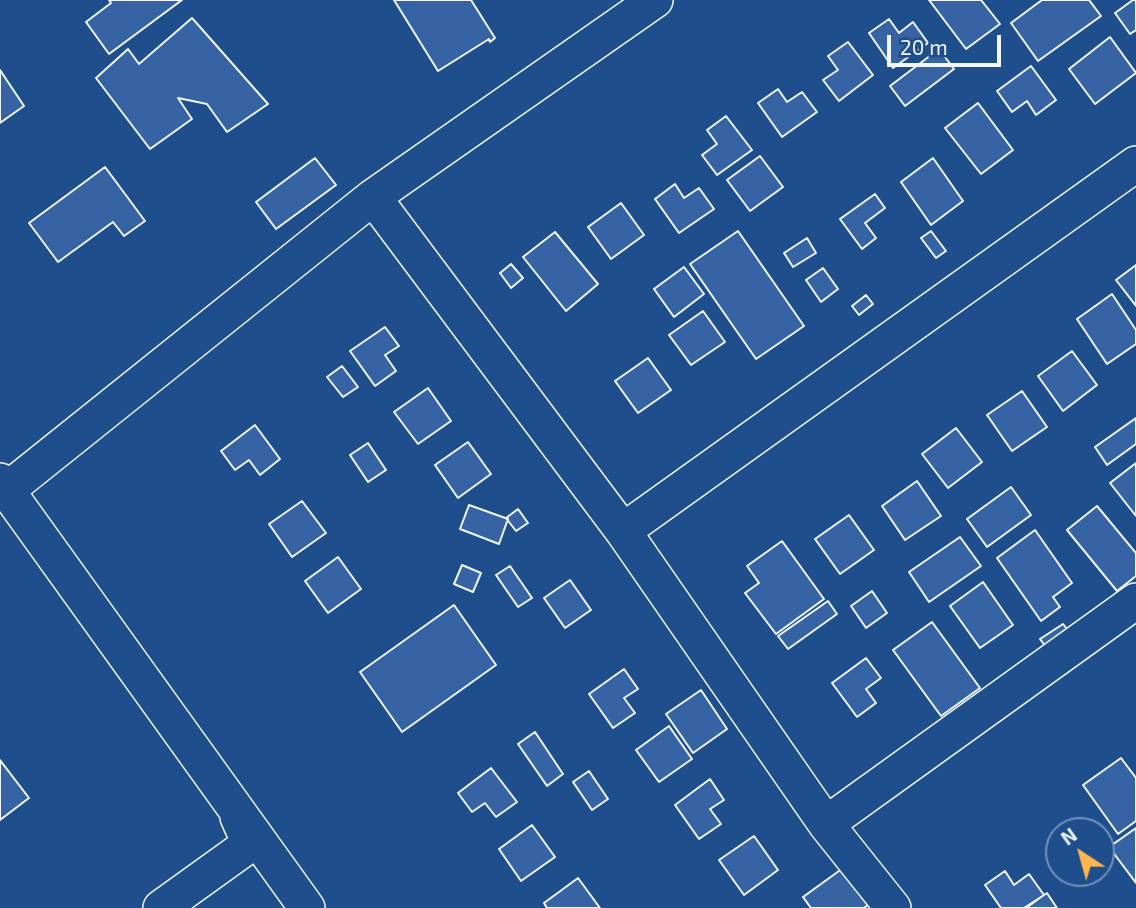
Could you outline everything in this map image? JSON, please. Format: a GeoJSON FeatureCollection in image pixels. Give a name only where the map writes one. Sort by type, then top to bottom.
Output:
{"type":"FeatureCollection","features":[{"type":"Feature","properties":{"kind":"street"},"geometry":{"type":"LineString","coordinates":[[307,908],[4,486],[373,197],[655,0]]}},
{"type":"Feature","properties":{"kind":"street"},"geometry":{"type":"LineString","coordinates":[[623,531],[1136,164]]}},
{"type":"Feature","properties":{"kind":"street"},"geometry":{"type":"LineString","coordinates":[[373,197],[623,531],[827,824],[893,908]]}},
{"type":"Feature","properties":{"kind":"street"},"geometry":{"type":"LineString","coordinates":[[827,824],[1136,601]]}},
{"type":"Feature","properties":{"kind":"street"},"geometry":{"type":"LineString","coordinates":[[161,908],[250,844],[235,811]]}},
{"type":"Feature","properties":{"kind":"building"},"geometry":{"type":"Polygon","coordinates":[[[109,0],[182,0],[109,54],[86,22],[111,3],[109,0]]]}},
{"type":"Feature","properties":{"kind":"building"},"geometry":{"type":"Polygon","coordinates":[[[394,0],[471,0],[495,38],[490,42],[489,39],[438,71],[394,0]]]}},
{"type":"Feature","properties":{"kind":"building"},"geometry":{"type":"Polygon","coordinates":[[[929,0],[981,0],[1000,24],[966,49],[929,0]]]}},
{"type":"Feature","properties":{"kind":"building"},"geometry":{"type":"Polygon","coordinates":[[[1042,0],[1089,0],[1101,16],[1038,61],[1011,23],[1042,0]]]}},
{"type":"Feature","properties":{"kind":"building"},"geometry":{"type":"Polygon","coordinates":[[[1136,0],[1136,30],[1130,34],[1115,13],[1136,0]]]}},
{"type":"Feature","properties":{"kind":"building"},"geometry":{"type":"Polygon","coordinates":[[[192,18],[268,104],[227,132],[207,104],[178,98],[192,119],[150,149],[96,78],[128,49],[139,64],[192,18]]]}},
{"type":"Feature","properties":{"kind":"building"},"geometry":{"type":"Polygon","coordinates":[[[889,19],[899,33],[913,22],[928,43],[893,68],[869,33],[889,19]]]}},
{"type":"Feature","properties":{"kind":"building"},"geometry":{"type":"Polygon","coordinates":[[[1110,37],[1136,73],[1095,104],[1069,69],[1110,37]]]}},
{"type":"Feature","properties":{"kind":"building"},"geometry":{"type":"Polygon","coordinates":[[[848,42],[873,75],[839,101],[823,80],[838,70],[828,56],[848,42]]]}},
{"type":"Feature","properties":{"kind":"building"},"geometry":{"type":"Polygon","coordinates":[[[939,49],[954,69],[905,106],[890,86],[939,49]]]}},
{"type":"Feature","properties":{"kind":"building"},"geometry":{"type":"Polygon","coordinates":[[[1031,66],[1056,100],[1036,115],[1027,101],[1012,112],[997,91],[1031,66]]]}},
{"type":"Feature","properties":{"kind":"building"},"geometry":{"type":"Polygon","coordinates":[[[0,70],[24,106],[0,123],[0,70]]]}},
{"type":"Feature","properties":{"kind":"building"},"geometry":{"type":"Polygon","coordinates":[[[778,89],[787,102],[802,92],[817,112],[782,137],[758,103],[778,89]]]}},
{"type":"Feature","properties":{"kind":"building"},"geometry":{"type":"Polygon","coordinates":[[[978,103],[1013,150],[981,174],[945,128],[978,103]]]}},
{"type":"Feature","properties":{"kind":"building"},"geometry":{"type":"Polygon","coordinates":[[[726,116],[752,150],[717,175],[702,155],[717,144],[707,130],[726,116]]]}},
{"type":"Feature","properties":{"kind":"building"},"geometry":{"type":"Polygon","coordinates":[[[760,156],[783,187],[750,211],[727,180],[760,156]]]}},
{"type":"Feature","properties":{"kind":"building"},"geometry":{"type":"Polygon","coordinates":[[[315,158],[336,185],[276,229],[256,202],[315,158]]]}},
{"type":"Feature","properties":{"kind":"building"},"geometry":{"type":"Polygon","coordinates":[[[933,158],[963,201],[931,225],[901,182],[933,158]]]}},
{"type":"Feature","properties":{"kind":"building"},"geometry":{"type":"Polygon","coordinates":[[[105,167],[145,221],[124,236],[113,222],[58,262],[29,223],[105,167]]]}},
{"type":"Feature","properties":{"kind":"building"},"geometry":{"type":"Polygon","coordinates":[[[675,184],[684,198],[699,188],[714,209],[679,233],[655,199],[675,184]]]}},
{"type":"Feature","properties":{"kind":"building"},"geometry":{"type":"Polygon","coordinates":[[[875,194],[885,208],[865,223],[876,238],[862,249],[840,219],[875,194]]]}},
{"type":"Feature","properties":{"kind":"building"},"geometry":{"type":"Polygon","coordinates":[[[621,203],[644,235],[611,259],[588,227],[621,203]]]}},
{"type":"Feature","properties":{"kind":"building"},"geometry":{"type":"Polygon","coordinates":[[[738,231],[804,326],[756,359],[690,264],[738,231]]]}},
{"type":"Feature","properties":{"kind":"building"},"geometry":{"type":"Polygon","coordinates":[[[931,231],[946,251],[936,258],[921,238],[931,231]]]}},
{"type":"Feature","properties":{"kind":"building"},"geometry":{"type":"Polygon","coordinates":[[[555,232],[598,284],[566,311],[523,257],[555,232]]]}},
{"type":"Feature","properties":{"kind":"building"},"geometry":{"type":"Polygon","coordinates":[[[807,238],[816,253],[793,267],[784,253],[807,238]]]}},
{"type":"Feature","properties":{"kind":"building"},"geometry":{"type":"Polygon","coordinates":[[[511,264],[523,278],[511,288],[500,273],[511,264]]]}},
{"type":"Feature","properties":{"kind":"building"},"geometry":{"type":"Polygon","coordinates":[[[1136,265],[1136,306],[1116,280],[1136,265]]]}},
{"type":"Feature","properties":{"kind":"building"},"geometry":{"type":"Polygon","coordinates":[[[684,267],[704,294],[674,317],[654,289],[684,267]]]}},
{"type":"Feature","properties":{"kind":"building"},"geometry":{"type":"Polygon","coordinates":[[[823,268],[838,289],[821,302],[806,280],[823,268]]]}},
{"type":"Feature","properties":{"kind":"building"},"geometry":{"type":"Polygon","coordinates":[[[1112,294],[1136,330],[1136,344],[1107,364],[1077,319],[1112,294]]]}},
{"type":"Feature","properties":{"kind":"building"},"geometry":{"type":"Polygon","coordinates":[[[866,295],[873,304],[859,315],[852,306],[866,295]]]}},
{"type":"Feature","properties":{"kind":"building"},"geometry":{"type":"Polygon","coordinates":[[[703,311],[725,342],[691,365],[669,335],[703,311]]]}},
{"type":"Feature","properties":{"kind":"building"},"geometry":{"type":"Polygon","coordinates":[[[385,327],[399,346],[385,355],[396,371],[375,386],[350,351],[385,327]]]}},
{"type":"Feature","properties":{"kind":"building"},"geometry":{"type":"Polygon","coordinates":[[[1072,351],[1097,385],[1063,411],[1038,376],[1072,351]]]}},
{"type":"Feature","properties":{"kind":"building"},"geometry":{"type":"Polygon","coordinates":[[[648,358],[671,390],[638,413],[615,381],[648,358]]]}},
{"type":"Feature","properties":{"kind":"building"},"geometry":{"type":"Polygon","coordinates":[[[342,366],[358,387],[343,397],[327,377],[342,366]]]}},
{"type":"Feature","properties":{"kind":"building"},"geometry":{"type":"Polygon","coordinates":[[[428,388],[451,421],[418,444],[394,412],[428,388]]]}},
{"type":"Feature","properties":{"kind":"building"},"geometry":{"type":"Polygon","coordinates":[[[1022,391],[1047,427],[1012,451],[987,415],[1022,391]]]}},
{"type":"Feature","properties":{"kind":"building"},"geometry":{"type":"Polygon","coordinates":[[[1136,418],[1136,444],[1107,465],[1095,447],[1136,418]]]}},
{"type":"Feature","properties":{"kind":"building"},"geometry":{"type":"Polygon","coordinates":[[[255,425],[280,459],[260,475],[249,460],[235,470],[221,451],[255,425]]]}},
{"type":"Feature","properties":{"kind":"building"},"geometry":{"type":"Polygon","coordinates":[[[956,428],[982,462],[948,488],[922,454],[956,428]]]}},
{"type":"Feature","properties":{"kind":"building"},"geometry":{"type":"Polygon","coordinates":[[[468,442],[491,474],[458,498],[435,465],[468,442]]]}},
{"type":"Feature","properties":{"kind":"building"},"geometry":{"type":"Polygon","coordinates":[[[368,443],[386,470],[368,482],[350,455],[368,443]]]}},
{"type":"Feature","properties":{"kind":"building"},"geometry":{"type":"Polygon","coordinates":[[[1136,463],[1136,516],[1110,483],[1136,463]]]}},
{"type":"Feature","properties":{"kind":"building"},"geometry":{"type":"Polygon","coordinates":[[[917,481],[941,516],[905,540],[882,506],[917,481]]]}},
{"type":"Feature","properties":{"kind":"building"},"geometry":{"type":"Polygon","coordinates":[[[1011,487],[1031,515],[987,547],[967,519],[1011,487]]]}},
{"type":"Feature","properties":{"kind":"building"},"geometry":{"type":"Polygon","coordinates":[[[302,501],[326,533],[292,557],[269,524],[302,501]]]}},
{"type":"Feature","properties":{"kind":"building"},"geometry":{"type":"Polygon","coordinates":[[[469,505],[508,519],[499,544],[460,529],[469,505]]]}},
{"type":"Feature","properties":{"kind":"building"},"geometry":{"type":"Polygon","coordinates":[[[1097,506],[1136,553],[1136,576],[1117,591],[1067,530],[1097,506]]]}},
{"type":"Feature","properties":{"kind":"building"},"geometry":{"type":"Polygon","coordinates":[[[518,509],[528,523],[516,531],[506,518],[518,509]]]}},
{"type":"Feature","properties":{"kind":"building"},"geometry":{"type":"Polygon","coordinates":[[[849,515],[874,550],[840,574],[815,539],[849,515]]]}},
{"type":"Feature","properties":{"kind":"building"},"geometry":{"type":"Polygon","coordinates":[[[1035,530],[1072,583],[1053,597],[1060,607],[1041,621],[997,558],[1035,530]]]}},
{"type":"Feature","properties":{"kind":"building"},"geometry":{"type":"Polygon","coordinates":[[[960,537],[981,566],[929,602],[909,572],[960,537]]]}},
{"type":"Feature","properties":{"kind":"building"},"geometry":{"type":"Polygon","coordinates":[[[782,541],[824,599],[776,634],[745,593],[759,583],[747,566],[782,541]]]}},
{"type":"Feature","properties":{"kind":"building"},"geometry":{"type":"Polygon","coordinates":[[[338,557],[361,589],[328,613],[305,581],[338,557]]]}},
{"type":"Feature","properties":{"kind":"building"},"geometry":{"type":"Polygon","coordinates":[[[462,565],[481,573],[473,592],[454,584],[462,565]]]}},
{"type":"Feature","properties":{"kind":"building"},"geometry":{"type":"Polygon","coordinates":[[[510,566],[532,598],[518,607],[496,575],[510,566]]]}},
{"type":"Feature","properties":{"kind":"building"},"geometry":{"type":"Polygon","coordinates":[[[570,580],[591,610],[565,628],[544,598],[570,580]]]}},
{"type":"Feature","properties":{"kind":"building"},"geometry":{"type":"Polygon","coordinates":[[[983,582],[1013,625],[980,648],[950,606],[983,582]]]}},
{"type":"Feature","properties":{"kind":"building"},"geometry":{"type":"Polygon","coordinates":[[[872,591],[887,613],[866,628],[851,606],[872,591]]]}},
{"type":"Feature","properties":{"kind":"building"},"geometry":{"type":"Polygon","coordinates":[[[828,601],[837,614],[788,649],[778,636],[828,601]]]}},
{"type":"Feature","properties":{"kind":"building"},"geometry":{"type":"Polygon","coordinates":[[[454,605],[496,665],[402,732],[360,672],[454,605]]]}},
{"type":"Feature","properties":{"kind":"building"},"geometry":{"type":"Polygon","coordinates":[[[932,622],[980,688],[941,716],[893,650],[932,622]]]}},
{"type":"Feature","properties":{"kind":"building"},"geometry":{"type":"Polygon","coordinates":[[[1063,624],[1071,634],[1048,650],[1040,639],[1063,624]]]}},
{"type":"Feature","properties":{"kind":"building"},"geometry":{"type":"Polygon","coordinates":[[[866,658],[881,678],[866,689],[876,703],[857,717],[832,683],[866,658]]]}},
{"type":"Feature","properties":{"kind":"building"},"geometry":{"type":"Polygon","coordinates":[[[624,669],[638,689],[624,698],[635,713],[613,728],[589,694],[624,669]]]}},
{"type":"Feature","properties":{"kind":"building"},"geometry":{"type":"Polygon","coordinates":[[[701,690],[727,729],[693,753],[666,714],[701,690]]]}},
{"type":"Feature","properties":{"kind":"building"},"geometry":{"type":"Polygon","coordinates":[[[669,726],[692,759],[659,782],[636,750],[669,726]]]}},
{"type":"Feature","properties":{"kind":"building"},"geometry":{"type":"Polygon","coordinates":[[[535,732],[563,774],[547,786],[518,744],[535,732]]]}},
{"type":"Feature","properties":{"kind":"building"},"geometry":{"type":"Polygon","coordinates":[[[1121,758],[1136,778],[1136,821],[1118,834],[1115,830],[1115,817],[1106,817],[1083,785],[1121,758]]]}},
{"type":"Feature","properties":{"kind":"building"},"geometry":{"type":"Polygon","coordinates":[[[0,760],[29,798],[0,820],[0,760]]]}},
{"type":"Feature","properties":{"kind":"building"},"geometry":{"type":"Polygon","coordinates":[[[491,768],[517,802],[496,817],[485,803],[472,812],[458,793],[491,768]]]}},
{"type":"Feature","properties":{"kind":"building"},"geometry":{"type":"Polygon","coordinates":[[[589,771],[608,799],[592,810],[573,782],[589,771]]]}},
{"type":"Feature","properties":{"kind":"building"},"geometry":{"type":"Polygon","coordinates":[[[710,779],[724,800],[710,809],[721,824],[699,839],[675,805],[710,779]]]}},
{"type":"Feature","properties":{"kind":"building"},"geometry":{"type":"Polygon","coordinates":[[[532,825],[555,857],[521,881],[499,849],[532,825]]]}},
{"type":"Feature","properties":{"kind":"building"},"geometry":{"type":"Polygon","coordinates":[[[1136,828],[1136,883],[1115,855],[1115,843],[1136,828]]]}},
{"type":"Feature","properties":{"kind":"building"},"geometry":{"type":"Polygon","coordinates":[[[754,836],[778,870],[744,895],[719,860],[754,836]]]}},
{"type":"Feature","properties":{"kind":"building"},"geometry":{"type":"Polygon","coordinates":[[[850,863],[876,899],[864,908],[811,908],[803,897],[850,863]]]}},
{"type":"Feature","properties":{"kind":"building"},"geometry":{"type":"Polygon","coordinates":[[[1005,871],[1014,885],[1029,874],[1044,895],[1026,908],[1001,908],[985,885],[1005,871]]]}},
{"type":"Feature","properties":{"kind":"building"},"geometry":{"type":"Polygon","coordinates":[[[578,878],[600,908],[547,908],[544,903],[578,878]]]}},
{"type":"Feature","properties":{"kind":"building"},"geometry":{"type":"Polygon","coordinates":[[[1047,893],[1057,908],[1024,908],[1044,895],[1047,893]]]}}]}
